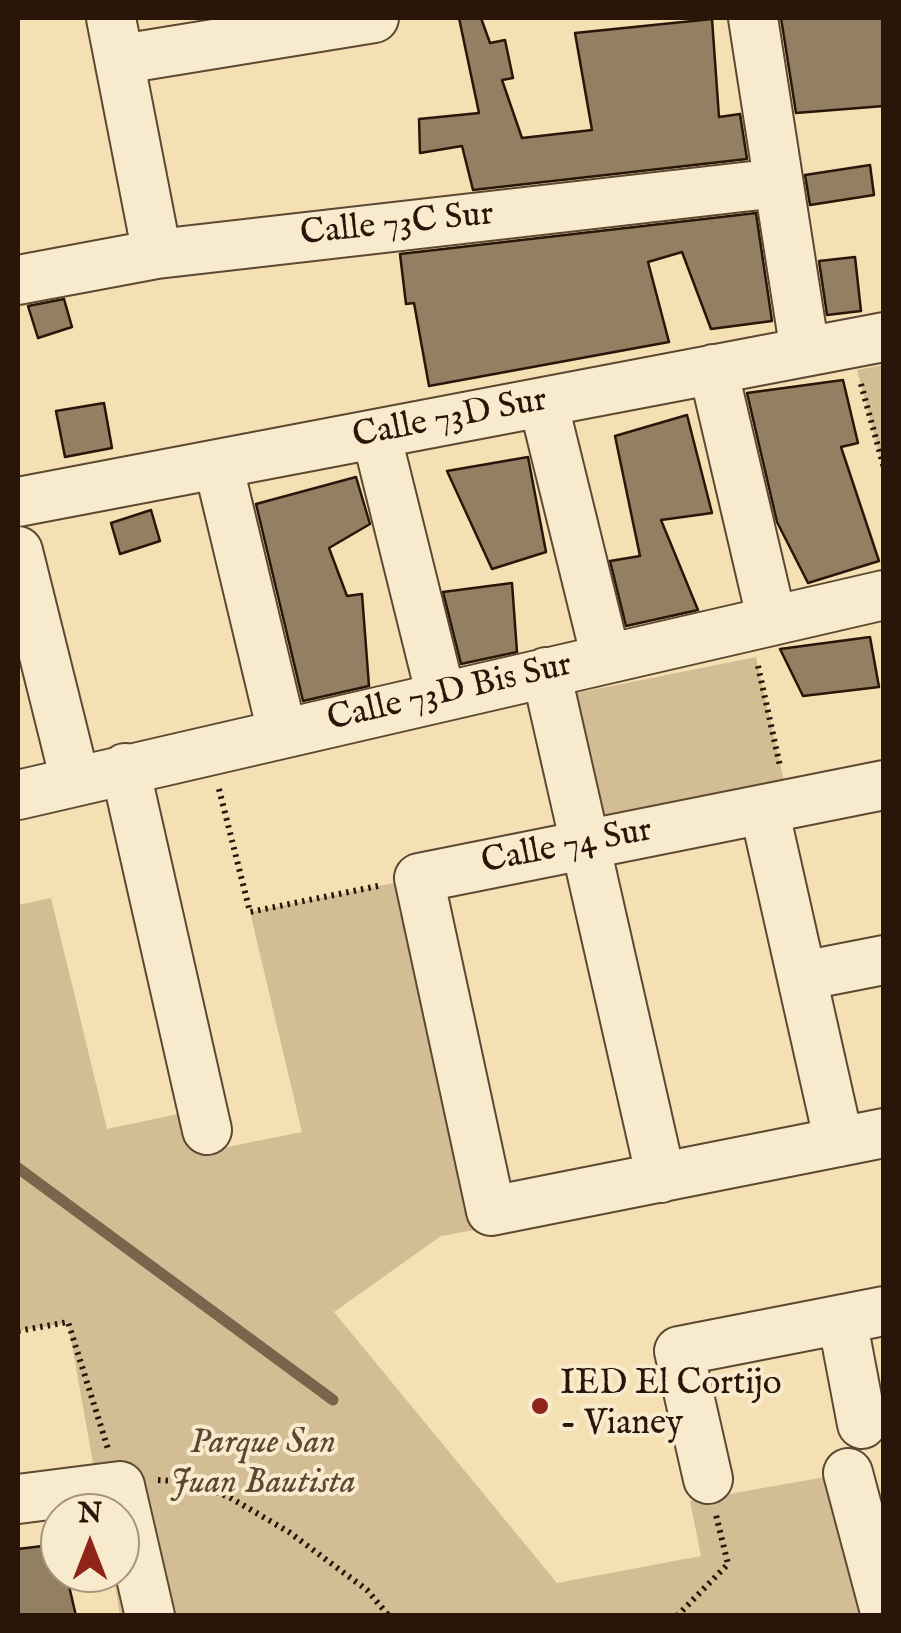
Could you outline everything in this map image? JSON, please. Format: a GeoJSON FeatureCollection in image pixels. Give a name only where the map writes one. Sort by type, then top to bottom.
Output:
{"type":"FeatureCollection","features":[{"type":"Feature","properties":{"kind":"street"},"geometry":{"type":"LineString","coordinates":[[157,254],[116,38],[374,18]]}},
{"type":"Feature","properties":{"kind":"street"},"geometry":{"type":"LineString","coordinates":[[753,18],[778,183],[846,344]]}},
{"type":"Feature","properties":{"kind":"street","name":"Calle 73C Sur"},"geometry":{"type":"LineString","coordinates":[[18,280],[157,254],[778,183]]}},
{"type":"Feature","properties":{"kind":"street","name":"Calle 73D Sur"},"geometry":{"type":"LineString","coordinates":[[18,502],[846,344]]}},
{"type":"Feature","properties":{"kind":"street"},"geometry":{"type":"LineString","coordinates":[[713,370],[760,623]]}},
{"type":"Feature","properties":{"kind":"street"},"geometry":{"type":"LineString","coordinates":[[543,402],[606,658]]}},
{"type":"Feature","properties":{"kind":"street"},"geometry":{"type":"LineString","coordinates":[[376,434],[441,696]]}},
{"type":"Feature","properties":{"kind":"street"},"geometry":{"type":"LineString","coordinates":[[218,464],[282,732]]}},
{"type":"Feature","properties":{"kind":"street"},"geometry":{"type":"LineString","coordinates":[[18,550],[75,780]]}},
{"type":"Feature","properties":{"kind":"street","name":"Calle 73D Bis Sur"},"geometry":{"type":"LineString","coordinates":[[18,794],[884,595]]}},
{"type":"Feature","properties":{"kind":"street"},"geometry":{"type":"LineString","coordinates":[[546,672],[661,1178]]}},
{"type":"Feature","properties":{"kind":"street"},"geometry":{"type":"LineString","coordinates":[[125,768],[207,1130]]}},
{"type":"Feature","properties":{"kind":"street","name":"Calle 74 Sur"},"geometry":{"type":"LineString","coordinates":[[419,878],[884,784]]}},
{"type":"Feature","properties":{"kind":"street"},"geometry":{"type":"LineString","coordinates":[[419,878],[491,1211],[861,1138],[802,976],[776,806]]}},
{"type":"Feature","properties":{"kind":"street"},"geometry":{"type":"LineString","coordinates":[[802,976],[884,960]]}},
{"type":"Feature","properties":{"kind":"street"},"geometry":{"type":"LineString","coordinates":[[708,1480],[678,1350],[863,1315],[862,1424]]}},
{"type":"Feature","properties":{"kind":"street"},"geometry":{"type":"LineString","coordinates":[[848,1473],[884,1608]]}},
{"type":"Feature","properties":{"kind":"street"},"geometry":{"type":"LineString","coordinates":[[18,1498],[120,1486],[150,1616]]}},
{"type":"Feature","properties":{"kind":"path"},"geometry":{"type":"LineString","coordinates":[[846,344],[884,468]]}},
{"type":"Feature","properties":{"kind":"path"},"geometry":{"type":"LineString","coordinates":[[760,623],[776,806]]}},
{"type":"Feature","properties":{"kind":"path"},"geometry":{"type":"LineString","coordinates":[[209,749],[250,912],[419,878]]}},
{"type":"Feature","properties":{"kind":"path"},"geometry":{"type":"LineString","coordinates":[[18,1331],[68,1322],[120,1486],[144,1479],[190,1482],[229,1497],[289,1532],[366,1590],[389,1616]]}},
{"type":"Feature","properties":{"kind":"path"},"geometry":{"type":"LineString","coordinates":[[678,1616],[728,1564],[708,1480]]}},
{"type":"Feature","properties":{"kind":"green space"},"geometry":{"type":"Polygon","coordinates":[[[884,365],[883,468],[857,370],[884,365]]]}},
{"type":"Feature","properties":{"kind":"green space"},"geometry":{"type":"Polygon","coordinates":[[[756,657],[786,790],[598,827],[572,694],[756,657]]]}},
{"type":"Feature","properties":{"kind":"green space","name":"Parque San Juan Bautista"},"geometry":{"type":"Polygon","coordinates":[[[419,878],[496,1226],[441,1236],[334,1312],[557,1583],[701,1556],[690,1501],[848,1473],[883,1615],[120,1615],[116,1593],[140,1593],[140,1493],[98,1493],[68,1323],[18,1331],[18,905],[51,898],[107,1129],[192,1111],[202,1152],[302,1132],[250,912],[419,878]]]}},
{"type":"Feature","properties":{"kind":"building"},"geometry":{"type":"Polygon","coordinates":[[[459,18],[481,18],[490,43],[505,40],[513,78],[502,80],[522,138],[592,130],[575,33],[712,19],[719,117],[740,114],[747,159],[473,190],[462,146],[420,153],[419,119],[479,113],[459,18]]]}},
{"type":"Feature","properties":{"kind":"building"},"geometry":{"type":"Polygon","coordinates":[[[781,18],[884,18],[884,106],[796,113],[781,18]]]}},
{"type":"Feature","properties":{"kind":"building"},"geometry":{"type":"Polygon","coordinates":[[[870,165],[874,195],[810,205],[805,175],[870,165]]]}},
{"type":"Feature","properties":{"kind":"building"},"geometry":{"type":"Polygon","coordinates":[[[756,213],[772,321],[711,329],[682,252],[648,262],[669,342],[429,386],[414,303],[406,304],[400,254],[756,213]]]}},
{"type":"Feature","properties":{"kind":"building"},"geometry":{"type":"Polygon","coordinates":[[[855,257],[861,311],[827,315],[819,261],[855,257]]]}},
{"type":"Feature","properties":{"kind":"building"},"geometry":{"type":"Polygon","coordinates":[[[64,299],[72,327],[38,338],[28,306],[64,299]]]}},
{"type":"Feature","properties":{"kind":"building"},"geometry":{"type":"Polygon","coordinates":[[[843,380],[858,443],[841,447],[879,561],[808,583],[777,522],[747,393],[843,380]]]}},
{"type":"Feature","properties":{"kind":"building"},"geometry":{"type":"Polygon","coordinates":[[[104,403],[112,448],[65,457],[56,411],[104,403]]]}},
{"type":"Feature","properties":{"kind":"building"},"geometry":{"type":"Polygon","coordinates":[[[687,415],[712,513],[661,520],[698,610],[626,626],[610,561],[640,556],[615,436],[687,415]]]}},
{"type":"Feature","properties":{"kind":"building"},"geometry":{"type":"Polygon","coordinates":[[[528,457],[546,552],[492,569],[447,471],[528,457]]]}},
{"type":"Feature","properties":{"kind":"building"},"geometry":{"type":"Polygon","coordinates":[[[356,477],[370,524],[329,548],[347,596],[362,594],[369,686],[303,701],[256,504],[356,477]]]}},
{"type":"Feature","properties":{"kind":"building"},"geometry":{"type":"Polygon","coordinates":[[[151,510],[160,541],[120,554],[111,523],[151,510]]]}},
{"type":"Feature","properties":{"kind":"building"},"geometry":{"type":"Polygon","coordinates":[[[512,583],[517,652],[461,664],[443,592],[512,583]]]}},
{"type":"Feature","properties":{"kind":"building"},"geometry":{"type":"Polygon","coordinates":[[[870,637],[879,687],[803,696],[780,649],[870,637]]]}},
{"type":"Feature","properties":{"kind":"building"},"geometry":{"type":"Polygon","coordinates":[[[40,1546],[40,1593],[71,1593],[76,1616],[18,1616],[18,1549],[40,1546]]]}},
{"type":"Feature","properties":{"kind":"waterway"},"geometry":{"type":"LineString","coordinates":[[18,1168],[333,1400]]}},
{"type":"Feature","properties":{"kind":"place","name":"IED El Cortijo - Vianey"},"geometry":{"type":"Point","coordinates":[540,1406]}}]}
